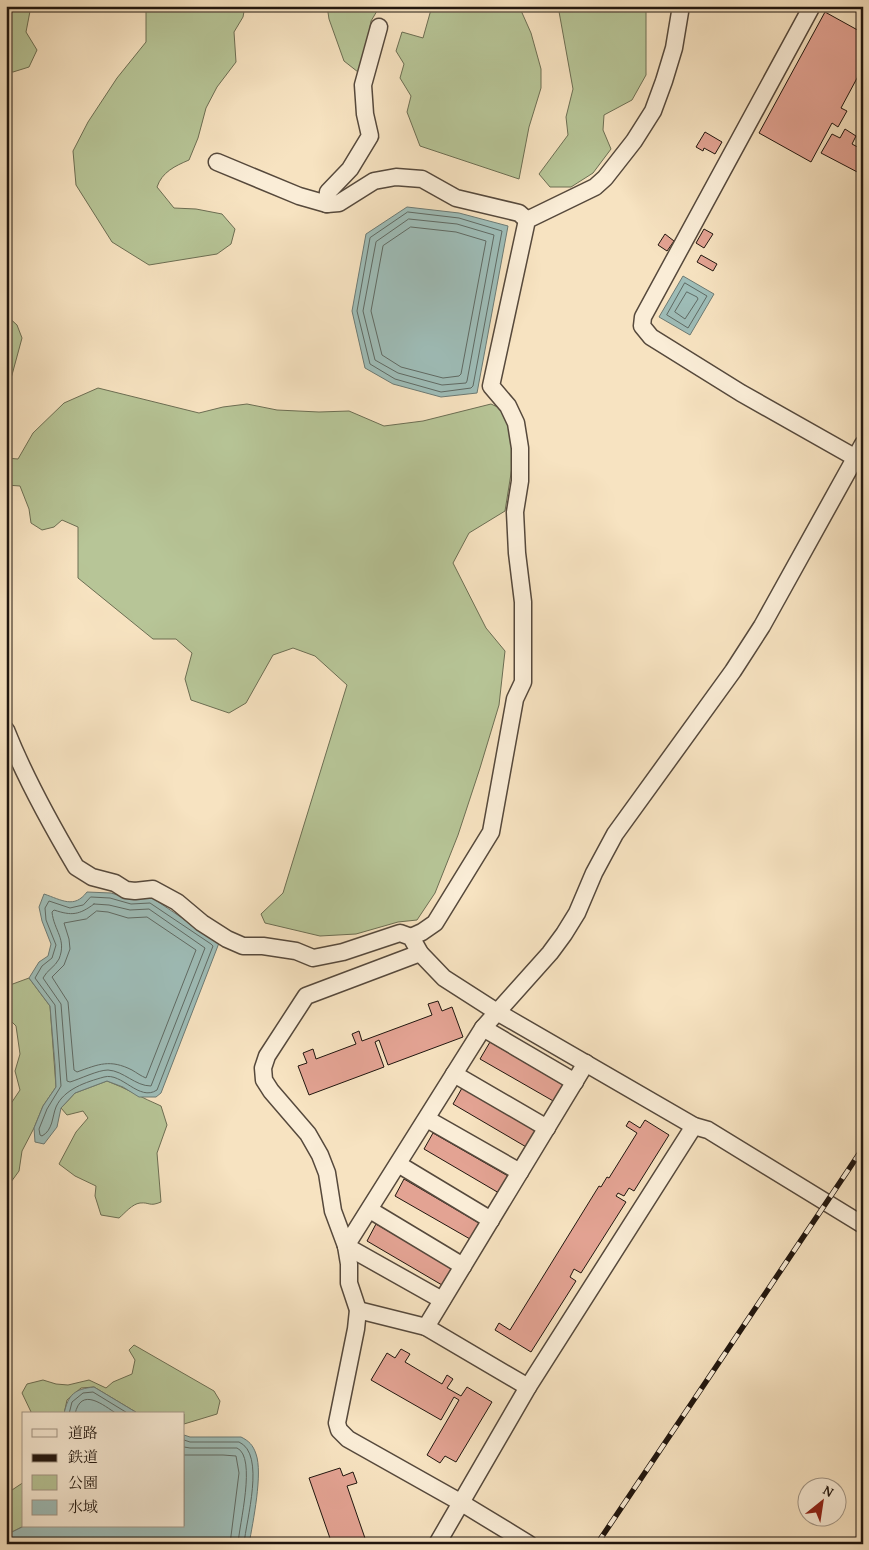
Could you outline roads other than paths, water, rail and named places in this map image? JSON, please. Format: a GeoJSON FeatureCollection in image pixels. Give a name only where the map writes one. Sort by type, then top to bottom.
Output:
{"type":"FeatureCollection","features":[{"type":"Feature","properties":{"kind":"street"},"geometry":{"type":"LineString","coordinates":[[527,220],[595,186],[604,178],[634,141],[652,111],[664,82],[674,48],[680,6]]}},
{"type":"Feature","properties":{"kind":"street"},"geometry":{"type":"LineString","coordinates":[[346,1246],[483,1028],[550,953],[564,934],[577,913],[594,873],[615,834],[733,671],[762,626],[860,451],[716,378],[650,337],[642,326],[643,317],[812,6]]}},
{"type":"Feature","properties":{"kind":"street"},"geometry":{"type":"LineString","coordinates":[[327,204],[328,192],[350,169],[370,136],[365,114],[363,85],[379,27]]}},
{"type":"Feature","properties":{"kind":"street"},"geometry":{"type":"LineString","coordinates":[[217,162],[300,196],[327,204],[340,203],[374,181],[396,177],[422,179],[456,198],[519,213],[527,220]]}},
{"type":"Feature","properties":{"kind":"street"},"geometry":{"type":"LineString","coordinates":[[411,937],[435,923],[491,832],[516,699],[523,682],[523,602],[517,553],[515,512],[520,481],[520,448],[516,424],[508,406],[491,386],[527,220]]}},
{"type":"Feature","properties":{"kind":"street"},"geometry":{"type":"LineString","coordinates":[[6,730],[40,804],[76,867],[84,874],[115,883],[126,890],[153,889],[177,902],[202,923],[243,946],[271,947],[313,958],[343,952],[400,933],[411,937],[420,953],[444,978],[497,1012],[694,1126],[708,1130],[863,1225]]}},
{"type":"Feature","properties":{"kind":"street"},"geometry":{"type":"LineString","coordinates":[[420,953],[306,996],[267,1056],[263,1068],[264,1080],[271,1091],[308,1134],[320,1155],[327,1173],[333,1211],[346,1246],[349,1264],[349,1283],[358,1310],[356,1329],[337,1423],[339,1430],[348,1439],[460,1502],[529,1544]]}},
{"type":"Feature","properties":{"kind":"street"},"geometry":{"type":"LineString","coordinates":[[483,1028],[575,1082]]}},
{"type":"Feature","properties":{"kind":"street"},"geometry":{"type":"LineString","coordinates":[[426,1327],[586,1063]]}},
{"type":"Feature","properties":{"kind":"street"},"geometry":{"type":"LineString","coordinates":[[454,1074],[547,1128]]}},
{"type":"Feature","properties":{"kind":"street"},"geometry":{"type":"LineString","coordinates":[[427,1119],[520,1172]]}},
{"type":"Feature","properties":{"kind":"street"},"geometry":{"type":"LineString","coordinates":[[437,1544],[528,1387],[694,1126]]}},
{"type":"Feature","properties":{"kind":"street"},"geometry":{"type":"LineString","coordinates":[[398,1164],[491,1220]]}},
{"type":"Feature","properties":{"kind":"street"},"geometry":{"type":"LineString","coordinates":[[370,1210],[463,1266]]}},
{"type":"Feature","properties":{"kind":"street"},"geometry":{"type":"LineString","coordinates":[[346,1246],[442,1300]]}},
{"type":"Feature","properties":{"kind":"street"},"geometry":{"type":"LineString","coordinates":[[358,1310],[426,1327],[528,1387]]}},
{"type":"Feature","properties":{"kind":"water"},"geometry":{"type":"Polygon","coordinates":[[[407,207],[459,213],[508,226],[477,393],[441,397],[393,384],[365,368],[352,311],[366,234],[407,207]]]}},
{"type":"Feature","properties":{"kind":"water"},"geometry":{"type":"Polygon","coordinates":[[[683,276],[714,294],[690,335],[659,317],[683,276]]]}},
{"type":"Feature","properties":{"kind":"water"},"geometry":{"type":"Polygon","coordinates":[[[87,892],[111,893],[131,899],[151,897],[219,943],[161,1093],[156,1097],[139,1097],[123,1087],[107,1081],[75,1093],[61,1108],[57,1127],[44,1144],[35,1142],[34,1128],[43,1106],[56,1087],[50,1006],[29,978],[39,962],[48,956],[51,944],[39,907],[44,894],[72,902],[87,892]]]}},
{"type":"Feature","properties":{"kind":"water"},"geometry":{"type":"Polygon","coordinates":[[[94,1387],[136,1412],[65,1412],[70,1397],[82,1389],[94,1387]]]}},
{"type":"Feature","properties":{"kind":"water"},"geometry":{"type":"Polygon","coordinates":[[[185,1435],[190,1437],[241,1437],[254,1448],[258,1462],[258,1485],[249,1544],[6,1544],[6,1535],[22,1527],[185,1528],[185,1435]]]}},
{"type":"Feature","properties":{"kind":"railway"},"geometry":{"type":"LineString","coordinates":[[597,1544],[863,1148]]}}]}
